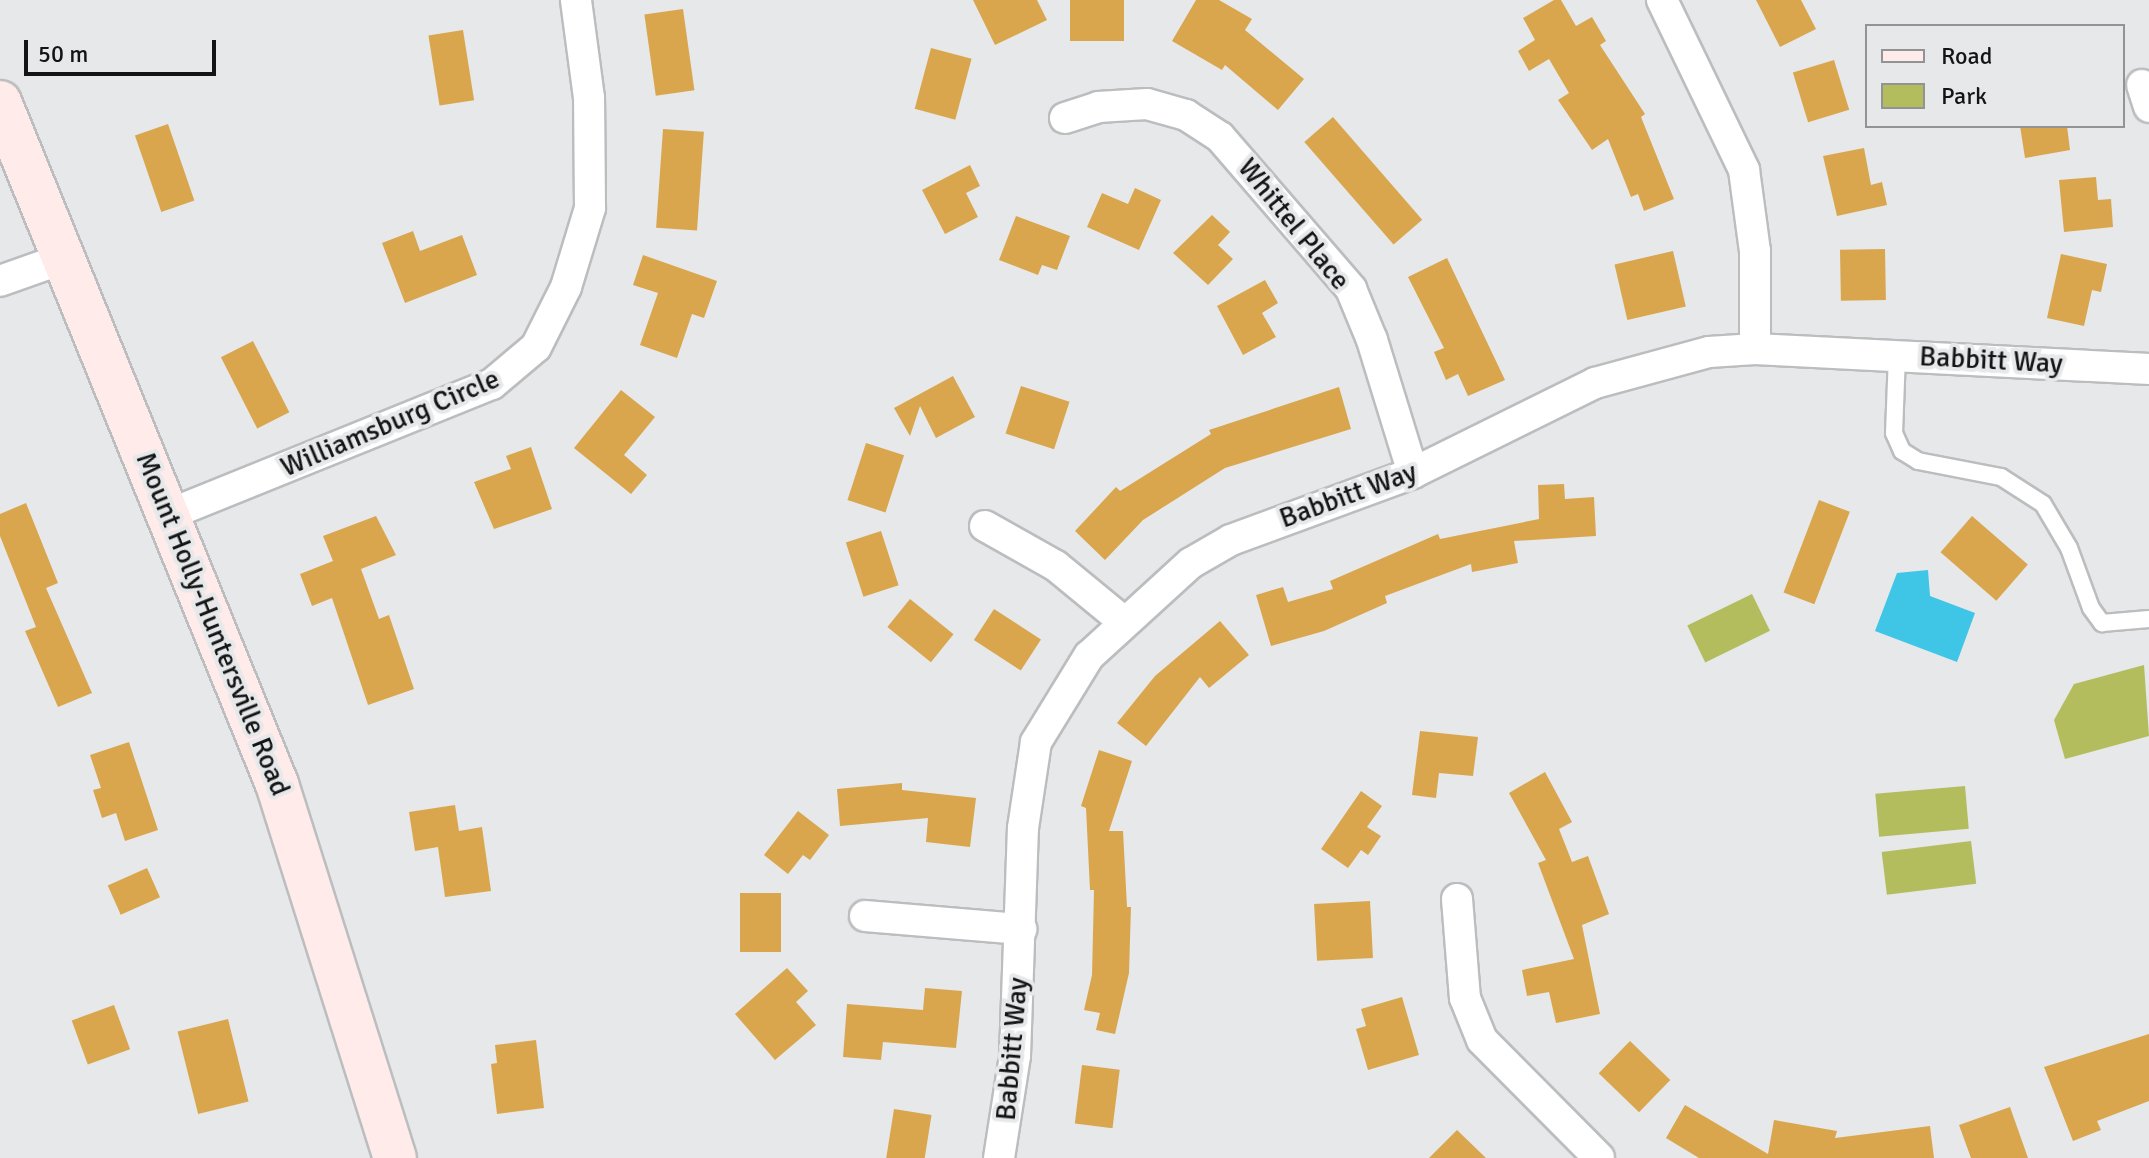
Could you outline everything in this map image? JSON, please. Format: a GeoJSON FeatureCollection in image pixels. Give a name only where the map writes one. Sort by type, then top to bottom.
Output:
{"type":"FeatureCollection","features":[{"type":"Feature","properties":{"kind":"main road","name":"Mount Holly-Huntersville Road"},"geometry":{"type":"LineString","coordinates":[[0,102],[170,514],[277,784],[395,1158]]}},
{"type":"Feature","properties":{"kind":"street","name":"Williamsburg Circle"},"geometry":{"type":"LineString","coordinates":[[170,514],[492,384],[536,347],[566,287],[590,208],[589,98],[576,0]]}},
{"type":"Feature","properties":{"kind":"street"},"geometry":{"type":"LineString","coordinates":[[1662,0],[1725,122],[1744,170],[1755,251],[1755,349]]}},
{"type":"Feature","properties":{"kind":"street","name":"Whittel Place"},"geometry":{"type":"LineString","coordinates":[[1065,118],[1098,107],[1147,104],[1186,115],[1220,137],[1351,289],[1372,340],[1413,473]]}},
{"type":"Feature","properties":{"kind":"street"},"geometry":{"type":"LineString","coordinates":[[0,281],[65,258]]}},
{"type":"Feature","properties":{"kind":"street","name":"Babbitt Way"},"geometry":{"type":"LineString","coordinates":[[999,1158],[1015,1056],[1026,790],[1036,742],[1061,693],[1123,621],[1163,584],[1231,540],[1413,473],[1626,371],[1709,352],[1755,349],[2149,369]]}},
{"type":"Feature","properties":{"kind":"street"},"geometry":{"type":"LineString","coordinates":[[985,526],[1056,566],[1123,621]]}},
{"type":"Feature","properties":{"kind":"street"},"geometry":{"type":"LineString","coordinates":[[1457,899],[1465,998],[1482,1040],[1599,1158]]}},
{"type":"Feature","properties":{"kind":"street"},"geometry":{"type":"LineString","coordinates":[[865,916],[1021,929]]}},
{"type":"Feature","properties":{"kind":"lane"},"geometry":{"type":"LineString","coordinates":[[1897,355],[1894,433],[1902,451],[1918,461],[2001,477],[2043,504],[2069,548],[2091,608],[2102,623],[2149,619]]}},
{"type":"Feature","properties":{"kind":"green space"},"geometry":{"type":"Polygon","coordinates":[[[1752,594],[1770,631],[1705,662],[1687,626],[1752,594]]]}},
{"type":"Feature","properties":{"kind":"green space"},"geometry":{"type":"Polygon","coordinates":[[[2144,665],[2149,736],[2065,759],[2054,720],[2074,684],[2144,665]]]}},
{"type":"Feature","properties":{"kind":"green space"},"geometry":{"type":"Polygon","coordinates":[[[1965,786],[1969,829],[1879,837],[1875,794],[1965,786]]]}},
{"type":"Feature","properties":{"kind":"green space"},"geometry":{"type":"Polygon","coordinates":[[[1971,841],[1976,884],[1887,895],[1882,852],[1971,841]]]}},
{"type":"Feature","properties":{"kind":"water"},"geometry":{"type":"Polygon","coordinates":[[[1928,570],[1930,596],[1975,613],[1957,662],[1875,631],[1897,573],[1928,570]]]}},
{"type":"Feature","properties":{"kind":"building"},"geometry":{"type":"Polygon","coordinates":[[[973,0],[1037,0],[1047,20],[995,45],[973,0]]]}},
{"type":"Feature","properties":{"kind":"building"},"geometry":{"type":"Polygon","coordinates":[[[1070,0],[1124,0],[1124,41],[1070,41],[1070,0]]]}},
{"type":"Feature","properties":{"kind":"building"},"geometry":{"type":"Polygon","coordinates":[[[1196,0],[1219,0],[1252,19],[1245,30],[1304,79],[1278,110],[1225,65],[1222,70],[1172,41],[1196,0]]]}},
{"type":"Feature","properties":{"kind":"building"},"geometry":{"type":"Polygon","coordinates":[[[1554,0],[1561,0],[1576,26],[1592,17],[1606,41],[1600,45],[1645,114],[1641,117],[1674,199],[1644,211],[1638,194],[1631,197],[1608,139],[1592,150],[1558,100],[1569,93],[1549,59],[1529,71],[1518,51],[1535,40],[1523,18],[1554,0]]]}},
{"type":"Feature","properties":{"kind":"building"},"geometry":{"type":"Polygon","coordinates":[[[1756,0],[1801,0],[1816,29],[1780,47],[1756,0]]]}},
{"type":"Feature","properties":{"kind":"building"},"geometry":{"type":"Polygon","coordinates":[[[683,9],[694,90],[656,96],[644,14],[683,9]]]}},
{"type":"Feature","properties":{"kind":"building"},"geometry":{"type":"Polygon","coordinates":[[[463,30],[474,100],[440,106],[428,35],[463,30]]]}},
{"type":"Feature","properties":{"kind":"building"},"geometry":{"type":"Polygon","coordinates":[[[931,48],[972,59],[955,120],[915,109],[931,48]]]}},
{"type":"Feature","properties":{"kind":"building"},"geometry":{"type":"Polygon","coordinates":[[[1834,60],[1849,110],[1808,122],[1793,73],[1834,60]]]}},
{"type":"Feature","properties":{"kind":"building"},"geometry":{"type":"Polygon","coordinates":[[[1333,117],[1422,220],[1394,245],[1304,142],[1333,117]]]}},
{"type":"Feature","properties":{"kind":"building"},"geometry":{"type":"Polygon","coordinates":[[[168,124],[194,201],[161,212],[135,135],[168,124]]]}},
{"type":"Feature","properties":{"kind":"building"},"geometry":{"type":"Polygon","coordinates":[[[2020,128],[2067,128],[2070,150],[2025,158],[2020,128]]]}},
{"type":"Feature","properties":{"kind":"building"},"geometry":{"type":"Polygon","coordinates":[[[663,129],[704,132],[697,231],[656,228],[663,129]]]}},
{"type":"Feature","properties":{"kind":"building"},"geometry":{"type":"Polygon","coordinates":[[[1864,148],[1871,185],[1882,182],[1887,205],[1837,216],[1823,156],[1864,148]]]}},
{"type":"Feature","properties":{"kind":"building"},"geometry":{"type":"Polygon","coordinates":[[[970,165],[980,186],[966,193],[978,217],[945,234],[922,190],[970,165]]]}},
{"type":"Feature","properties":{"kind":"building"},"geometry":{"type":"Polygon","coordinates":[[[2096,177],[2098,200],[2111,199],[2113,227],[2064,232],[2059,180],[2096,177]]]}},
{"type":"Feature","properties":{"kind":"building"},"geometry":{"type":"Polygon","coordinates":[[[1135,188],[1161,200],[1139,250],[1087,227],[1102,193],[1128,204],[1135,188]]]}},
{"type":"Feature","properties":{"kind":"building"},"geometry":{"type":"Polygon","coordinates":[[[1212,215],[1230,232],[1218,245],[1233,259],[1208,285],[1173,253],[1212,215]]]}},
{"type":"Feature","properties":{"kind":"building"},"geometry":{"type":"Polygon","coordinates":[[[1016,216],[1070,236],[1057,270],[1042,265],[1038,275],[999,260],[1016,216]]]}},
{"type":"Feature","properties":{"kind":"building"},"geometry":{"type":"Polygon","coordinates":[[[413,231],[420,251],[462,235],[477,275],[405,303],[382,243],[413,231]]]}},
{"type":"Feature","properties":{"kind":"building"},"geometry":{"type":"Polygon","coordinates":[[[1885,249],[1886,300],[1841,301],[1840,250],[1885,249]]]}},
{"type":"Feature","properties":{"kind":"building"},"geometry":{"type":"Polygon","coordinates":[[[1673,251],[1686,307],[1627,320],[1615,264],[1673,251]]]}},
{"type":"Feature","properties":{"kind":"building"},"geometry":{"type":"Polygon","coordinates":[[[2061,254],[2107,264],[2101,292],[2092,290],[2084,326],[2047,318],[2061,254]]]}},
{"type":"Feature","properties":{"kind":"building"},"geometry":{"type":"Polygon","coordinates":[[[643,255],[717,281],[704,318],[692,314],[677,358],[640,345],[658,293],[633,285],[643,255]]]}},
{"type":"Feature","properties":{"kind":"building"},"geometry":{"type":"Polygon","coordinates":[[[1447,258],[1505,380],[1468,396],[1458,374],[1446,380],[1434,352],[1444,348],[1408,277],[1447,258]]]}},
{"type":"Feature","properties":{"kind":"building"},"geometry":{"type":"Polygon","coordinates":[[[1265,280],[1278,303],[1262,313],[1276,337],[1243,355],[1217,306],[1265,280]]]}},
{"type":"Feature","properties":{"kind":"building"},"geometry":{"type":"Polygon","coordinates":[[[253,341],[289,412],[257,429],[221,357],[253,341]]]}},
{"type":"Feature","properties":{"kind":"building"},"geometry":{"type":"Polygon","coordinates":[[[953,376],[975,417],[936,438],[920,406],[910,436],[894,408],[953,376]]]}},
{"type":"Feature","properties":{"kind":"building"},"geometry":{"type":"Polygon","coordinates":[[[1021,386],[1070,402],[1054,449],[1006,434],[1021,386]]]}},
{"type":"Feature","properties":{"kind":"building"},"geometry":{"type":"Polygon","coordinates":[[[1339,387],[1351,429],[1225,468],[1143,520],[1105,560],[1075,531],[1116,487],[1120,491],[1211,434],[1209,430],[1339,387]]]}},
{"type":"Feature","properties":{"kind":"building"},"geometry":{"type":"Polygon","coordinates":[[[621,390],[655,417],[624,455],[647,475],[631,494],[574,448],[621,390]]]}},
{"type":"Feature","properties":{"kind":"building"},"geometry":{"type":"Polygon","coordinates":[[[866,443],[904,455],[886,512],[847,500],[866,443]]]}},
{"type":"Feature","properties":{"kind":"building"},"geometry":{"type":"Polygon","coordinates":[[[531,447],[552,509],[494,529],[474,482],[511,469],[506,456],[531,447]]]}},
{"type":"Feature","properties":{"kind":"building"},"geometry":{"type":"Polygon","coordinates":[[[1564,484],[1565,499],[1594,497],[1596,536],[1514,541],[1518,563],[1472,572],[1471,564],[1385,596],[1387,603],[1324,631],[1271,646],[1256,595],[1283,587],[1288,602],[1333,589],[1330,581],[1438,534],[1440,539],[1539,519],[1538,485],[1564,484]]]}},
{"type":"Feature","properties":{"kind":"building"},"geometry":{"type":"Polygon","coordinates":[[[1819,500],[1850,512],[1814,604],[1784,592],[1819,500]]]}},
{"type":"Feature","properties":{"kind":"building"},"geometry":{"type":"Polygon","coordinates":[[[26,503],[58,583],[46,588],[92,693],[58,707],[25,631],[36,627],[0,536],[0,514],[26,503]]]}},
{"type":"Feature","properties":{"kind":"building"},"geometry":{"type":"Polygon","coordinates":[[[376,516],[396,555],[361,569],[379,619],[389,615],[414,689],[368,705],[332,598],[312,606],[300,574],[333,561],[323,536],[376,516]]]}},
{"type":"Feature","properties":{"kind":"building"},"geometry":{"type":"Polygon","coordinates":[[[1972,516],[2028,565],[1996,601],[1941,552],[1972,516]]]}},
{"type":"Feature","properties":{"kind":"building"},"geometry":{"type":"Polygon","coordinates":[[[881,531],[899,585],[863,597],[846,542],[881,531]]]}},
{"type":"Feature","properties":{"kind":"building"},"geometry":{"type":"Polygon","coordinates":[[[910,599],[954,634],[931,662],[887,627],[910,599]]]}},
{"type":"Feature","properties":{"kind":"building"},"geometry":{"type":"Polygon","coordinates":[[[994,609],[1041,639],[1021,671],[974,640],[994,609]]]}},
{"type":"Feature","properties":{"kind":"building"},"geometry":{"type":"Polygon","coordinates":[[[1220,621],[1249,655],[1209,688],[1200,677],[1146,746],[1117,723],[1155,676],[1220,621]]]}},
{"type":"Feature","properties":{"kind":"building"},"geometry":{"type":"Polygon","coordinates":[[[1420,731],[1478,737],[1473,776],[1439,773],[1436,798],[1412,795],[1420,731]]]}},
{"type":"Feature","properties":{"kind":"building"},"geometry":{"type":"Polygon","coordinates":[[[129,742],[158,830],[125,841],[116,813],[102,818],[93,790],[101,788],[90,755],[129,742]]]}},
{"type":"Feature","properties":{"kind":"building"},"geometry":{"type":"Polygon","coordinates":[[[1099,750],[1132,761],[1109,831],[1123,831],[1127,907],[1131,907],[1129,973],[1115,1034],[1096,1030],[1100,1013],[1084,1010],[1092,975],[1094,890],[1090,890],[1086,808],[1081,806],[1099,750]]]}},
{"type":"Feature","properties":{"kind":"building"},"geometry":{"type":"Polygon","coordinates":[[[1545,772],[1572,822],[1559,829],[1572,862],[1588,856],[1609,914],[1582,925],[1600,1014],[1556,1023],[1549,992],[1527,996],[1522,970],[1574,959],[1538,863],[1546,860],[1509,793],[1545,772]]]}},
{"type":"Feature","properties":{"kind":"building"},"geometry":{"type":"Polygon","coordinates":[[[902,783],[902,790],[976,798],[970,847],[926,842],[928,818],[840,826],[837,789],[902,783]]]}},
{"type":"Feature","properties":{"kind":"building"},"geometry":{"type":"Polygon","coordinates":[[[1361,791],[1382,806],[1367,827],[1381,836],[1368,855],[1361,850],[1348,868],[1321,849],[1361,791]]]}},
{"type":"Feature","properties":{"kind":"building"},"geometry":{"type":"Polygon","coordinates":[[[455,805],[459,831],[482,827],[491,891],[445,897],[438,847],[415,851],[409,812],[455,805]]]}},
{"type":"Feature","properties":{"kind":"building"},"geometry":{"type":"Polygon","coordinates":[[[798,811],[829,835],[810,860],[803,855],[788,874],[764,855],[798,811]]]}},
{"type":"Feature","properties":{"kind":"building"},"geometry":{"type":"Polygon","coordinates":[[[147,868],[160,897],[121,915],[108,885],[147,868]]]}},
{"type":"Feature","properties":{"kind":"building"},"geometry":{"type":"Polygon","coordinates":[[[740,893],[781,893],[781,952],[740,952],[740,893]]]}},
{"type":"Feature","properties":{"kind":"building"},"geometry":{"type":"Polygon","coordinates":[[[1370,901],[1373,958],[1317,961],[1314,904],[1370,901]]]}},
{"type":"Feature","properties":{"kind":"building"},"geometry":{"type":"Polygon","coordinates":[[[787,968],[808,991],[796,1002],[816,1025],[775,1060],[735,1014],[787,968]]]}},
{"type":"Feature","properties":{"kind":"building"},"geometry":{"type":"Polygon","coordinates":[[[925,988],[962,991],[956,1048],[883,1042],[881,1060],[843,1057],[847,1004],[923,1010],[925,988]]]}},
{"type":"Feature","properties":{"kind":"building"},"geometry":{"type":"Polygon","coordinates":[[[1402,997],[1419,1055],[1368,1070],[1356,1029],[1366,1026],[1361,1009],[1402,997]]]}},
{"type":"Feature","properties":{"kind":"building"},"geometry":{"type":"Polygon","coordinates":[[[114,1005],[130,1049],[88,1065],[72,1020],[114,1005]]]}},
{"type":"Feature","properties":{"kind":"building"},"geometry":{"type":"Polygon","coordinates":[[[228,1019],[249,1101],[198,1114],[178,1032],[228,1019]]]}},
{"type":"Feature","properties":{"kind":"building"},"geometry":{"type":"Polygon","coordinates":[[[2149,1034],[2149,1101],[2097,1121],[2101,1130],[2073,1141],[2044,1067],[2149,1034]]]}},
{"type":"Feature","properties":{"kind":"building"},"geometry":{"type":"Polygon","coordinates":[[[536,1040],[544,1108],[497,1114],[491,1064],[497,1063],[495,1045],[536,1040]]]}},
{"type":"Feature","properties":{"kind":"building"},"geometry":{"type":"Polygon","coordinates":[[[1630,1041],[1670,1080],[1639,1112],[1599,1073],[1630,1041]]]}},
{"type":"Feature","properties":{"kind":"building"},"geometry":{"type":"Polygon","coordinates":[[[1082,1065],[1120,1070],[1113,1128],[1075,1124],[1082,1065]]]}},
{"type":"Feature","properties":{"kind":"building"},"geometry":{"type":"Polygon","coordinates":[[[1685,1105],[1768,1154],[1774,1120],[1837,1131],[1835,1138],[1930,1126],[1934,1158],[1699,1158],[1666,1138],[1685,1105]]]}},
{"type":"Feature","properties":{"kind":"building"},"geometry":{"type":"Polygon","coordinates":[[[2010,1107],[2028,1158],[1971,1158],[1959,1125],[2010,1107]]]}},
{"type":"Feature","properties":{"kind":"building"},"geometry":{"type":"Polygon","coordinates":[[[894,1109],[932,1115],[925,1158],[886,1158],[894,1109]]]}},
{"type":"Feature","properties":{"kind":"building"},"geometry":{"type":"Polygon","coordinates":[[[1457,1130],[1486,1158],[1429,1158],[1457,1130]]]}}]}
